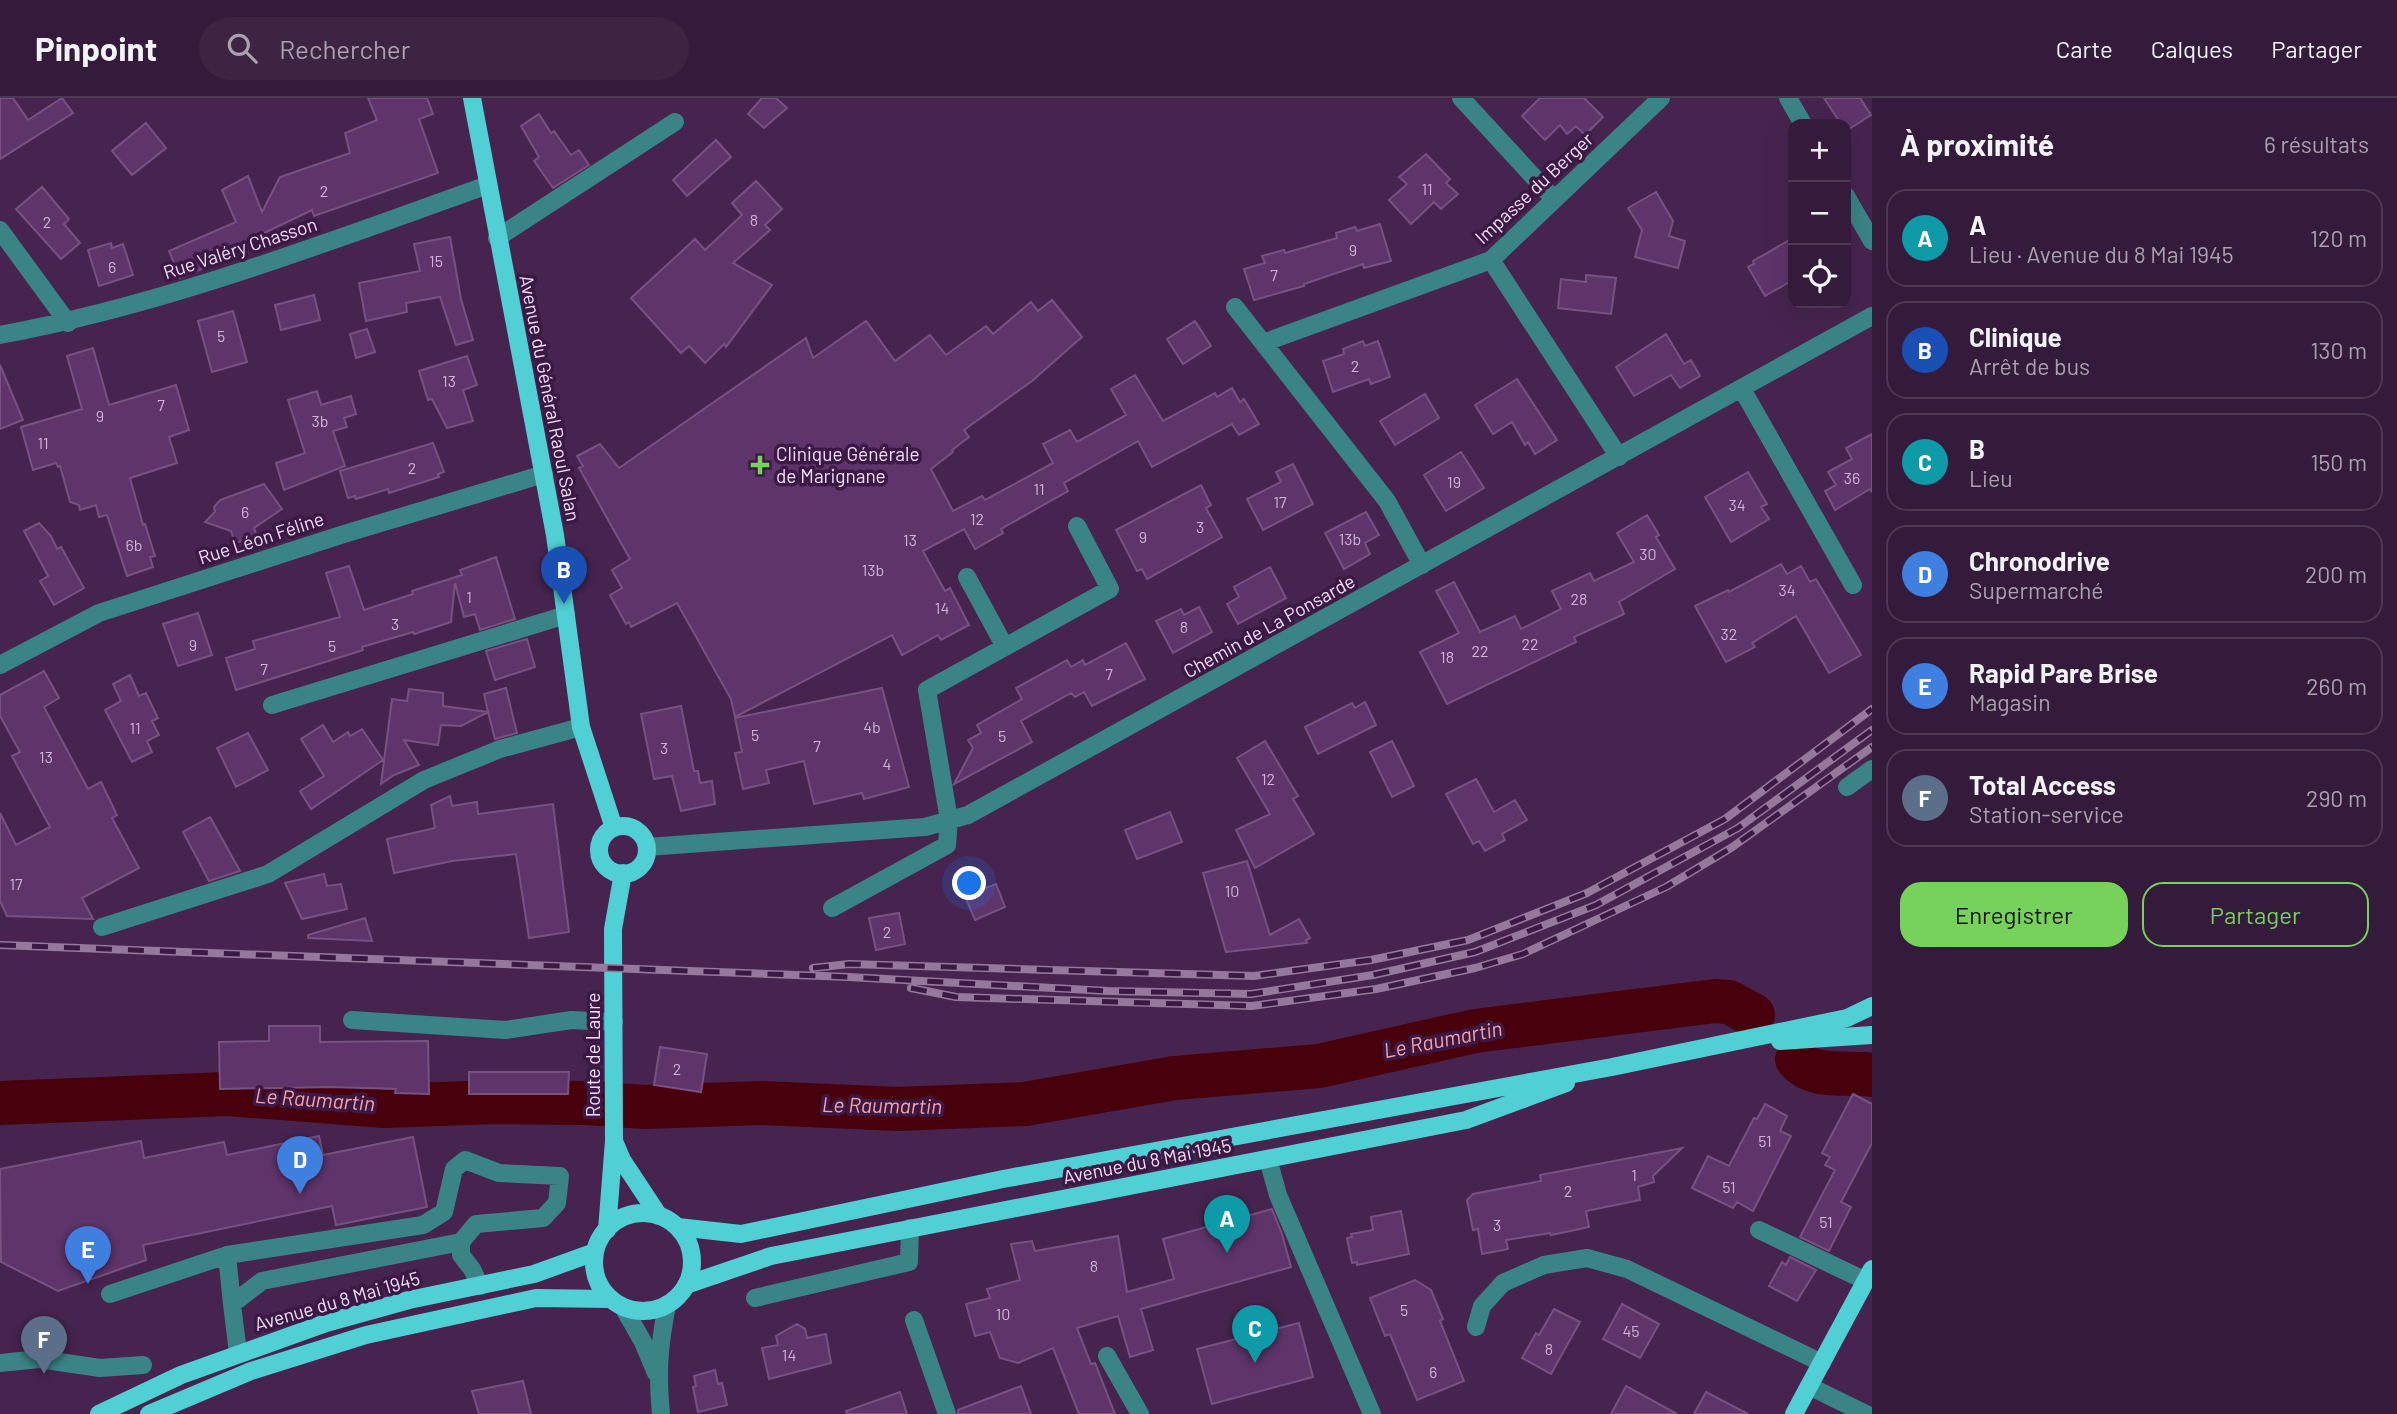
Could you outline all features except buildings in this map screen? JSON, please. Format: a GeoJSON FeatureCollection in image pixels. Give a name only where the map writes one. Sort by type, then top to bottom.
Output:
{"type":"FeatureCollection","features":[{"type":"Feature","properties":{"kind":"main road","name":"Avenue du Général Raoul Salan"},"geometry":{"type":"LineString","coordinates":[[472,98],[544,474],[581,727],[614,828]]}},
{"type":"Feature","properties":{"kind":"main road"},"geometry":{"type":"LineString","coordinates":[[628,826],[635,829],[641,834],[647,847],[645,860],[636,870],[623,873],[610,869],[601,858],[600,844],[614,828],[628,826]]}},
{"type":"Feature","properties":{"kind":"main road","name":"Route de Laure"},"geometry":{"type":"LineString","coordinates":[[607,1230],[615,1089],[613,929],[623,873]]}},
{"type":"Feature","properties":{"kind":"main road","name":"Avenue du 8 Mai 1945"},"geometry":{"type":"LineString","coordinates":[[677,1227],[741,1234],[1003,1179],[1612,1067],[1847,1018],[1872,1006]]}},
{"type":"Feature","properties":{"kind":"main road","name":"Avenue du 8 Mai 1945"},"geometry":{"type":"LineString","coordinates":[[1717,1045],[1872,1035]]}},
{"type":"Feature","properties":{"kind":"main road","name":"Avenue du 8 Mai 1945"},"geometry":{"type":"LineString","coordinates":[[687,1285],[771,1256],[1466,1120],[1612,1067]]}},
{"type":"Feature","properties":{"kind":"main road","name":"Route de Laure"},"geometry":{"type":"LineString","coordinates":[[614,1132],[622,1160],[659,1216]]}},
{"type":"Feature","properties":{"kind":"main road"},"geometry":{"type":"LineString","coordinates":[[149,1414],[251,1371],[366,1335],[527,1300],[617,1303],[638,1311],[655,1310],[678,1296],[687,1285],[691,1272],[692,1258],[686,1238],[677,1227],[659,1216],[639,1214],[629,1216],[607,1230],[595,1252],[597,1277],[617,1303]]}},
{"type":"Feature","properties":{"kind":"main road","name":"Avenue du 8 Mai 1945"},"geometry":{"type":"LineString","coordinates":[[99,1414],[181,1375],[338,1320],[409,1300],[534,1273],[595,1252]]}},
{"type":"Feature","properties":{"kind":"main road"},"geometry":{"type":"LineString","coordinates":[[1794,1414],[1869,1275]]}},
{"type":"Feature","properties":{"kind":"street"},"geometry":{"type":"LineString","coordinates":[[1461,98],[1554,199]]}},
{"type":"Feature","properties":{"kind":"street","name":"Impasse du Berger"},"geometry":{"type":"LineString","coordinates":[[1263,343],[1490,260],[1661,98]]}},
{"type":"Feature","properties":{"kind":"street"},"geometry":{"type":"LineString","coordinates":[[1788,98],[1800,119]]}},
{"type":"Feature","properties":{"kind":"street"},"geometry":{"type":"LineString","coordinates":[[497,238],[675,122]]}},
{"type":"Feature","properties":{"kind":"street","name":"Rue Valéry Chasson"},"geometry":{"type":"LineString","coordinates":[[0,335],[68,323],[236,274],[488,185]]}},
{"type":"Feature","properties":{"kind":"street"},"geometry":{"type":"LineString","coordinates":[[1851,205],[1872,241]]}},
{"type":"Feature","properties":{"kind":"street"},"geometry":{"type":"LineString","coordinates":[[0,230],[68,323]]}},
{"type":"Feature","properties":{"kind":"street"},"geometry":{"type":"LineString","coordinates":[[1490,260],[1619,457]]}},
{"type":"Feature","properties":{"kind":"street"},"geometry":{"type":"LineString","coordinates":[[1235,307],[1387,501],[1422,565]]}},
{"type":"Feature","properties":{"kind":"street","name":"Chemin de La Ponsarde"},"geometry":{"type":"LineString","coordinates":[[647,847],[925,827],[968,815],[1872,316]]}},
{"type":"Feature","properties":{"kind":"street"},"geometry":{"type":"LineString","coordinates":[[1742,389],[1853,584]]}},
{"type":"Feature","properties":{"kind":"street","name":"Rue Léon Féline"},"geometry":{"type":"LineString","coordinates":[[0,665],[99,613],[331,538],[544,474]]}},
{"type":"Feature","properties":{"kind":"street"},"geometry":{"type":"LineString","coordinates":[[832,908],[947,845],[949,820],[927,690],[1110,589],[1077,526]]}},
{"type":"Feature","properties":{"kind":"street"},"geometry":{"type":"LineString","coordinates":[[967,577],[1005,647]]}},
{"type":"Feature","properties":{"kind":"street"},"geometry":{"type":"LineString","coordinates":[[272,705],[566,615]]}},
{"type":"Feature","properties":{"kind":"street"},"geometry":{"type":"LineString","coordinates":[[102,928],[268,874],[424,779],[500,749],[581,727]]}},
{"type":"Feature","properties":{"kind":"street"},"geometry":{"type":"LineString","coordinates":[[1847,787],[1872,769]]}},
{"type":"Feature","properties":{"kind":"street"},"geometry":{"type":"LineString","coordinates":[[352,1020],[506,1030],[571,1020],[614,1021]]}},
{"type":"Feature","properties":{"kind":"street"},"geometry":{"type":"LineString","coordinates":[[1268,1158],[1278,1195],[1372,1414]]}},
{"type":"Feature","properties":{"kind":"street"},"geometry":{"type":"LineString","coordinates":[[110,1294],[227,1255],[423,1225],[444,1212],[454,1169],[465,1160],[499,1173],[560,1176],[557,1203],[542,1218],[475,1224],[461,1242],[461,1255],[480,1286]]}},
{"type":"Feature","properties":{"kind":"street"},"geometry":{"type":"LineString","coordinates":[[755,1298],[909,1262],[911,1228]]}},
{"type":"Feature","properties":{"kind":"street"},"geometry":{"type":"LineString","coordinates":[[1759,1230],[1869,1275]]}},
{"type":"Feature","properties":{"kind":"street"},"geometry":{"type":"LineString","coordinates":[[232,1304],[262,1281],[461,1242]]}},
{"type":"Feature","properties":{"kind":"street"},"geometry":{"type":"LineString","coordinates":[[227,1255],[238,1353]]}},
{"type":"Feature","properties":{"kind":"street"},"geometry":{"type":"LineString","coordinates":[[1476,1327],[1482,1306],[1503,1283],[1544,1265],[1587,1258],[1627,1269],[1822,1363]]}},
{"type":"Feature","properties":{"kind":"street"},"geometry":{"type":"LineString","coordinates":[[617,1303],[643,1342],[657,1376]]}},
{"type":"Feature","properties":{"kind":"street"},"geometry":{"type":"LineString","coordinates":[[661,1414],[657,1376],[667,1305]]}},
{"type":"Feature","properties":{"kind":"street"},"geometry":{"type":"LineString","coordinates":[[914,1320],[947,1414]]}},
{"type":"Feature","properties":{"kind":"street"},"geometry":{"type":"LineString","coordinates":[[1107,1356],[1140,1414]]}},
{"type":"Feature","properties":{"kind":"street"},"geometry":{"type":"LineString","coordinates":[[0,1363],[39,1359],[100,1368],[143,1365]]}},
{"type":"Feature","properties":{"kind":"street"},"geometry":{"type":"LineString","coordinates":[[1809,1386],[1866,1414]]}},
{"type":"Feature","properties":{"kind":"waterway","name":"Le Raumartin"},"geometry":{"type":"LineString","coordinates":[[0,1103],[227,1094],[385,1106],[496,1102],[645,1107],[762,1103],[898,1109],[1025,1104],[1175,1078],[1319,1066],[1475,1031],[1715,1001],[1729,1002],[1753,1015]]}},
{"type":"Feature","properties":{"kind":"waterway","name":"Le Raumartin"},"geometry":{"type":"LineString","coordinates":[[1797,1059],[1804,1066],[1822,1072],[1872,1075]]}},
{"type":"Feature","properties":{"kind":"railway"},"geometry":{"type":"LineString","coordinates":[[813,968],[849,964],[1254,976],[1371,960],[1468,940],[1587,893],[1725,819],[1872,709]]}},
{"type":"Feature","properties":{"kind":"railway"},"geometry":{"type":"LineString","coordinates":[[0,945],[849,977],[1108,991],[1251,994],[1373,975],[1475,952],[1596,905],[1738,828],[1872,730]]}},
{"type":"Feature","properties":{"kind":"railway"},"geometry":{"type":"LineString","coordinates":[[911,988],[956,997],[1252,1006],[1376,989],[1475,968],[1523,954],[1666,887],[1731,848],[1872,747]]}},
{"type":"Feature","properties":{"kind":"place","name":"Clinique Générale de Marignane"},"geometry":{"type":"Point","coordinates":[760,465]}},
{"type":"Feature","properties":{"kind":"place","name":"Clinique"},"geometry":{"type":"Point","coordinates":[564,604]}},
{"type":"Feature","properties":{"kind":"place","name":"Chronodrive"},"geometry":{"type":"Point","coordinates":[300,1194]}},
{"type":"Feature","properties":{"kind":"place","name":"A"},"geometry":{"type":"Point","coordinates":[1227,1253]}},
{"type":"Feature","properties":{"kind":"place","name":"Rapid Pare Brise"},"geometry":{"type":"Point","coordinates":[88,1284]}},
{"type":"Feature","properties":{"kind":"place","name":"B"},"geometry":{"type":"Point","coordinates":[1255,1363]}},
{"type":"Feature","properties":{"kind":"place","name":"Total Access"},"geometry":{"type":"Point","coordinates":[44,1374]}}]}
